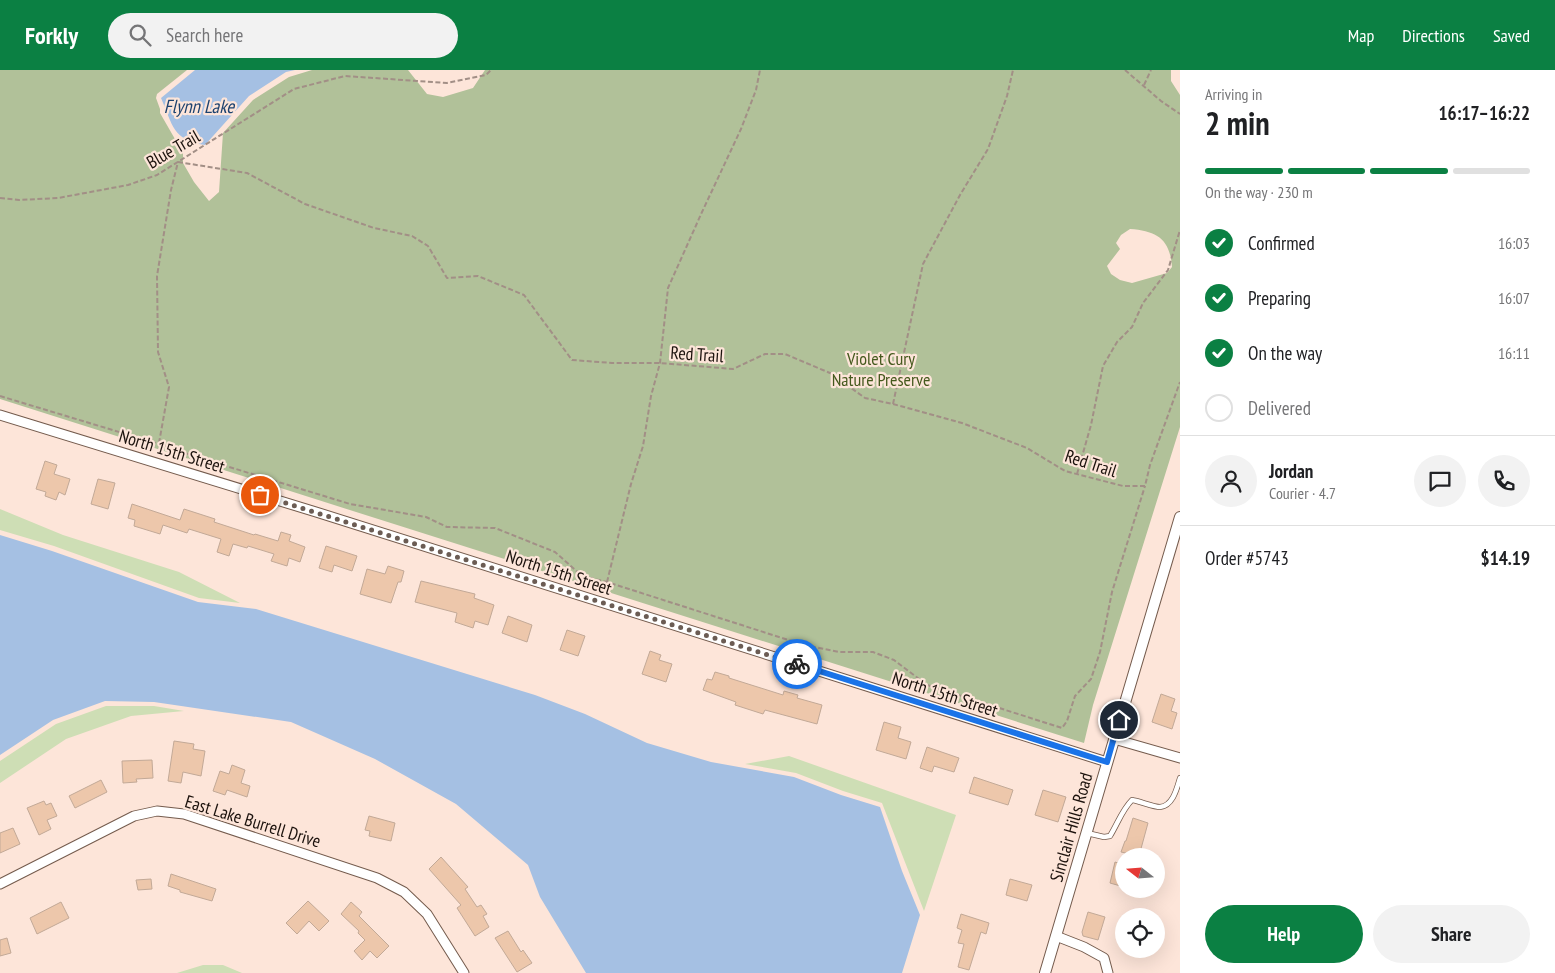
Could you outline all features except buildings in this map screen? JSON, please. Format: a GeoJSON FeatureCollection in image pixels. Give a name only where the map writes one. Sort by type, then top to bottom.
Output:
{"type":"FeatureCollection","features":[{"type":"Feature","properties":{"kind":"street","name":"North 15th Street"},"geometry":{"type":"LineString","coordinates":[[0,415],[316,512],[1107,762]]}},
{"type":"Feature","properties":{"kind":"street","name":"Sinclair Hills Road"},"geometry":{"type":"LineString","coordinates":[[1045,973],[1180,517]]}},
{"type":"Feature","properties":{"kind":"street"},"geometry":{"type":"LineString","coordinates":[[1114,739],[1180,758]]}},
{"type":"Feature","properties":{"kind":"street","name":"East Lake Burrell Drive"},"geometry":{"type":"LineString","coordinates":[[0,884],[134,816],[157,811],[184,814],[377,878],[404,892],[427,914],[464,973]]}},
{"type":"Feature","properties":{"kind":"street"},"geometry":{"type":"LineString","coordinates":[[1056,936],[1084,947],[1104,958],[1108,973]]}},
{"type":"Feature","properties":{"kind":"lane"},"geometry":{"type":"LineString","coordinates":[[1086,833],[1104,837],[1110,836],[1124,808],[1132,800],[1160,807],[1169,803],[1176,792],[1180,778]]}},
{"type":"Feature","properties":{"kind":"path","name":"Blue Trail"},"geometry":{"type":"LineString","coordinates":[[0,198],[18,200],[58,198],[128,185],[157,174],[178,162],[294,89],[345,76],[448,83],[486,75],[491,70]]}},
{"type":"Feature","properties":{"kind":"path","name":"Red Trail"},"geometry":{"type":"LineString","coordinates":[[760,70],[756,90],[741,129],[668,288],[660,363],[733,369],[765,354],[785,354],[830,373],[865,398],[970,426],[1028,448],[1064,471],[1123,486],[1145,486]]}},
{"type":"Feature","properties":{"kind":"path"},"geometry":{"type":"LineString","coordinates":[[893,404],[923,264],[988,149],[1007,96],[1013,70]]}},
{"type":"Feature","properties":{"kind":"path"},"geometry":{"type":"LineString","coordinates":[[1125,70],[1161,101],[1180,114]]}},
{"type":"Feature","properties":{"kind":"path"},"geometry":{"type":"LineString","coordinates":[[1144,85],[1151,70]]}},
{"type":"Feature","properties":{"kind":"path"},"geometry":{"type":"LineString","coordinates":[[158,444],[169,387],[158,352],[157,276],[171,190],[178,162],[247,172],[305,204],[374,228],[412,236],[428,246],[447,278],[478,276],[524,295],[572,360],[612,363],[660,363],[651,396],[643,446],[631,484],[607,582]]}},
{"type":"Feature","properties":{"kind":"path"},"geometry":{"type":"LineString","coordinates":[[1076,474],[1091,425],[1103,366],[1117,342],[1132,327],[1142,302],[1168,270],[1180,230]]}},
{"type":"Feature","properties":{"kind":"path"},"geometry":{"type":"LineString","coordinates":[[0,396],[350,504],[426,518],[447,528],[495,528],[555,552],[582,576],[607,582],[804,645],[839,652],[873,652],[894,660],[927,684],[1062,728],[1067,721],[1075,696],[1091,678],[1094,670],[1100,652],[1112,592],[1150,465],[1180,382]]}},
{"type":"Feature","properties":{"kind":"green space","name":"Violet Cury Nature Preserve"},"geometry":{"type":"Polygon","coordinates":[[[0,70],[187,70],[157,94],[156,98],[160,113],[183,153],[183,163],[194,182],[209,201],[219,192],[223,133],[253,100],[289,77],[312,70],[408,70],[427,94],[443,97],[473,88],[485,70],[1171,70],[1171,81],[1180,95],[1180,427],[1093,705],[1084,743],[0,399],[0,70]],[[1130,229],[1121,235],[1116,243],[1120,249],[1107,266],[1111,274],[1120,280],[1132,283],[1167,273],[1172,267],[1171,257],[1165,243],[1155,235],[1130,229]]]}},
{"type":"Feature","properties":{"kind":"green space"},"geometry":{"type":"Polygon","coordinates":[[[0,509],[63,535],[179,572],[240,603],[199,598],[54,546],[0,530],[0,509]]]}},
{"type":"Feature","properties":{"kind":"green space"},"geometry":{"type":"Polygon","coordinates":[[[106,706],[154,706],[184,711],[131,716],[66,739],[0,783],[0,761],[56,724],[106,706]]]}},
{"type":"Feature","properties":{"kind":"green space"},"geometry":{"type":"Polygon","coordinates":[[[789,756],[956,815],[924,911],[882,803],[843,791],[796,773],[745,764],[789,756]]]}},
{"type":"Feature","properties":{"kind":"green space"},"geometry":{"type":"Polygon","coordinates":[[[203,965],[223,965],[242,973],[177,973],[203,965]]]}},
{"type":"Feature","properties":{"kind":"water","name":"Flynn Lake"},"geometry":{"type":"Polygon","coordinates":[[[195,70],[295,70],[286,72],[249,96],[205,145],[186,139],[175,130],[161,98],[195,70]]]}},
{"type":"Feature","properties":{"kind":"water"},"geometry":{"type":"Polygon","coordinates":[[[0,535],[52,551],[198,602],[256,609],[535,695],[585,714],[647,743],[711,762],[794,777],[841,795],[880,807],[902,871],[920,915],[902,973],[586,973],[540,897],[528,865],[456,804],[375,759],[291,722],[154,702],[105,701],[53,720],[0,755],[0,535]]]}},
{"type":"Feature","properties":{"kind":"way so far"},"geometry":{"type":"LineString","coordinates":[[260,495],[797,664]]}},
{"type":"Feature","properties":{"kind":"route"},"geometry":{"type":"LineString","coordinates":[[797,664],[1107,762],[1119,720]]}}]}
